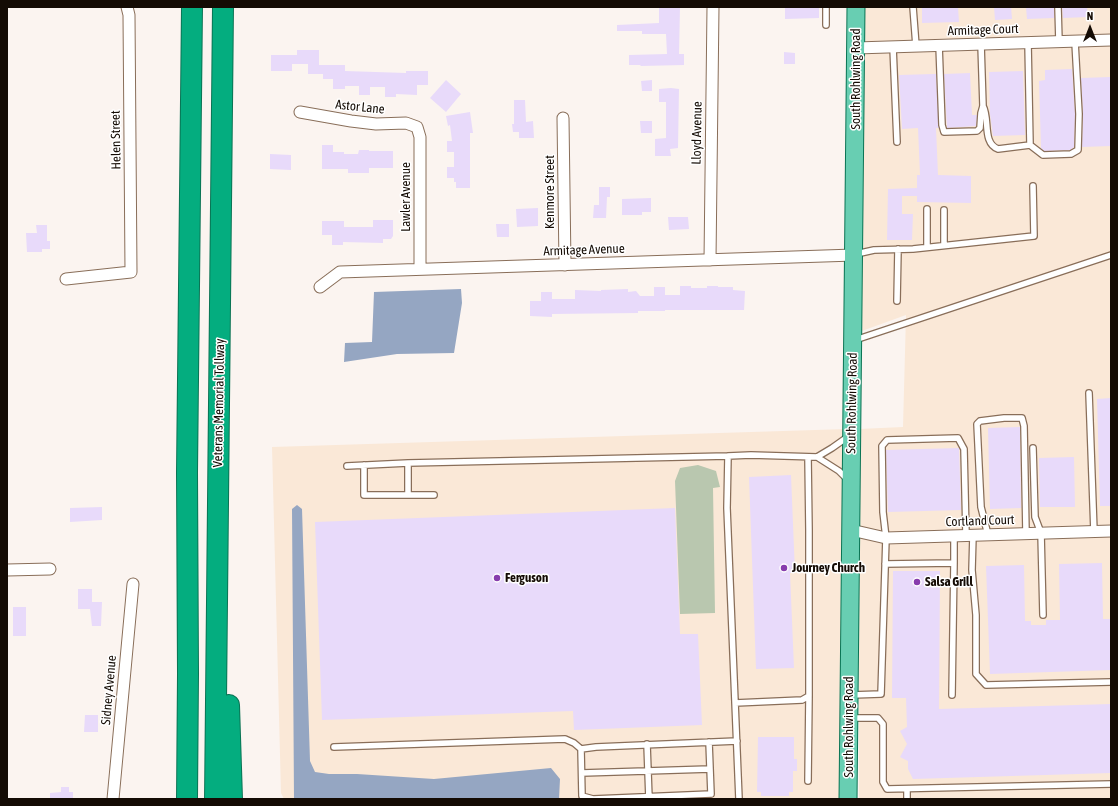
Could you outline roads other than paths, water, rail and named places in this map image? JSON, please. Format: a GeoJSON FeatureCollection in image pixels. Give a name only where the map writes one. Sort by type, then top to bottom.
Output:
{"type":"FeatureCollection","features":[{"type":"Feature","properties":{"kind":"highway"},"geometry":{"type":"LineString","coordinates":[[187,799],[187,472],[192,7]]}},
{"type":"Feature","properties":{"kind":"highway","name":"Veterans Memorial Tollway"},"geometry":{"type":"LineString","coordinates":[[215,799],[223,7]]}},
{"type":"Feature","properties":{"kind":"highway"},"geometry":{"type":"LineString","coordinates":[[218,503],[227,644],[232,799]]}},
{"type":"Feature","properties":{"kind":"highway"},"geometry":{"type":"LineString","coordinates":[[174,799],[188,674]]}},
{"type":"Feature","properties":{"kind":"main road","name":"South Rohlwing Road"},"geometry":{"type":"LineString","coordinates":[[848,799],[856,7]]}},
{"type":"Feature","properties":{"kind":"street","name":"Helen Street"},"geometry":{"type":"LineString","coordinates":[[66,279],[131,272],[129,15],[127,7]]}},
{"type":"Feature","properties":{"kind":"street","name":"Lloyd Avenue"},"geometry":{"type":"LineString","coordinates":[[710,260],[713,7]]}},
{"type":"Feature","properties":{"kind":"street","name":"Armitage Court"},"geometry":{"type":"LineString","coordinates":[[856,48],[1111,40]]}},
{"type":"Feature","properties":{"kind":"street","name":"Astor Lane"},"geometry":{"type":"LineString","coordinates":[[300,112],[351,121],[376,124],[406,123],[418,127]]}},
{"type":"Feature","properties":{"kind":"street","name":"Kenmore Street"},"geometry":{"type":"LineString","coordinates":[[563,118],[565,265]]}},
{"type":"Feature","properties":{"kind":"street","name":"Lawler Avenue"},"geometry":{"type":"LineString","coordinates":[[418,127],[420,137],[420,269]]}},
{"type":"Feature","properties":{"kind":"street","name":"Armitage Avenue"},"geometry":{"type":"LineString","coordinates":[[320,287],[340,272],[854,255]]}},
{"type":"Feature","properties":{"kind":"street","name":"Cortland Court"},"geometry":{"type":"LineString","coordinates":[[851,530],[886,538],[1111,531]]}},
{"type":"Feature","properties":{"kind":"street"},"geometry":{"type":"LineString","coordinates":[[7,570],[50,569]]}},
{"type":"Feature","properties":{"kind":"street","name":"Sidney Avenue"},"geometry":{"type":"LineString","coordinates":[[113,799],[133,584]]}},
{"type":"Feature","properties":{"kind":"lane"},"geometry":{"type":"LineString","coordinates":[[826,25],[826,7],[830,7]]}},
{"type":"Feature","properties":{"kind":"lane"},"geometry":{"type":"LineString","coordinates":[[913,7],[916,46]]}},
{"type":"Feature","properties":{"kind":"lane"},"geometry":{"type":"LineString","coordinates":[[1058,7],[1059,42]]}},
{"type":"Feature","properties":{"kind":"lane"},"geometry":{"type":"LineString","coordinates":[[983,106],[986,113],[988,138],[993,147],[998,150],[1030,145],[1043,155],[1071,154],[1078,150],[1079,114],[1075,42]]}},
{"type":"Feature","properties":{"kind":"lane"},"geometry":{"type":"LineString","coordinates":[[1028,43],[1030,145]]}},
{"type":"Feature","properties":{"kind":"lane"},"geometry":{"type":"LineString","coordinates":[[939,45],[942,125],[944,132],[977,131],[980,128],[983,106],[981,44]]}},
{"type":"Feature","properties":{"kind":"lane"},"geometry":{"type":"LineString","coordinates":[[893,47],[898,142]]}},
{"type":"Feature","properties":{"kind":"lane"},"geometry":{"type":"LineString","coordinates":[[854,255],[874,250],[927,247],[1034,236],[1033,186]]}},
{"type":"Feature","properties":{"kind":"lane"},"geometry":{"type":"LineString","coordinates":[[927,247],[928,208]]}},
{"type":"Feature","properties":{"kind":"lane"},"geometry":{"type":"LineString","coordinates":[[944,210],[944,245]]}},
{"type":"Feature","properties":{"kind":"lane"},"geometry":{"type":"LineString","coordinates":[[897,301],[898,249]]}},
{"type":"Feature","properties":{"kind":"lane"},"geometry":{"type":"LineString","coordinates":[[853,341],[1111,255]]}},
{"type":"Feature","properties":{"kind":"lane"},"geometry":{"type":"LineString","coordinates":[[1089,393],[1094,532]]}},
{"type":"Feature","properties":{"kind":"lane"},"geometry":{"type":"LineString","coordinates":[[988,534],[981,507],[977,424],[980,421],[1004,418],[1022,418],[1024,426],[1026,533]]}},
{"type":"Feature","properties":{"kind":"lane"},"geometry":{"type":"LineString","coordinates":[[347,466],[408,463],[728,456],[817,457],[852,433]]}},
{"type":"Feature","properties":{"kind":"lane"},"geometry":{"type":"LineString","coordinates":[[849,695],[882,694],[886,538],[883,512],[882,446],[887,440],[958,438],[964,449],[976,615],[976,674],[986,685],[1111,682]]}},
{"type":"Feature","properties":{"kind":"lane"},"geometry":{"type":"LineString","coordinates":[[1033,448],[1035,517],[1041,533],[1043,615]]}},
{"type":"Feature","properties":{"kind":"lane"},"geometry":{"type":"LineString","coordinates":[[728,456],[727,508],[739,799]]}},
{"type":"Feature","properties":{"kind":"lane"},"geometry":{"type":"LineString","coordinates":[[808,457],[808,781]]}},
{"type":"Feature","properties":{"kind":"lane"},"geometry":{"type":"LineString","coordinates":[[817,457],[839,471],[851,484]]}},
{"type":"Feature","properties":{"kind":"lane"},"geometry":{"type":"LineString","coordinates":[[408,463],[408,495]]}},
{"type":"Feature","properties":{"kind":"lane"},"geometry":{"type":"LineString","coordinates":[[364,465],[364,495],[434,495]]}},
{"type":"Feature","properties":{"kind":"lane"},"geometry":{"type":"LineString","coordinates":[[952,695],[954,536]]}},
{"type":"Feature","properties":{"kind":"lane"},"geometry":{"type":"LineString","coordinates":[[885,564],[954,563]]}},
{"type":"Feature","properties":{"kind":"lane"},"geometry":{"type":"LineString","coordinates":[[735,703],[802,700],[809,696]]}},
{"type":"Feature","properties":{"kind":"lane"},"geometry":{"type":"LineString","coordinates":[[849,718],[878,718],[883,724],[883,782],[887,789],[1111,784]]}},
{"type":"Feature","properties":{"kind":"lane"},"geometry":{"type":"LineString","coordinates":[[334,747],[565,739],[574,743],[581,749],[582,796],[593,799],[649,798],[711,794],[709,742]]}},
{"type":"Feature","properties":{"kind":"lane"},"geometry":{"type":"LineString","coordinates":[[581,749],[647,744],[737,741]]}},
{"type":"Feature","properties":{"kind":"lane"},"geometry":{"type":"LineString","coordinates":[[647,744],[649,798]]}},
{"type":"Feature","properties":{"kind":"lane"},"geometry":{"type":"LineString","coordinates":[[582,773],[710,769]]}},
{"type":"Feature","properties":{"kind":"lane"},"geometry":{"type":"LineString","coordinates":[[907,789],[907,799]]}},
{"type":"Feature","properties":{"kind":"water"},"geometry":{"type":"Polygon","coordinates":[[[461,289],[462,303],[454,353],[397,354],[344,362],[345,343],[372,342],[374,292],[461,289]]]}},
{"type":"Feature","properties":{"kind":"water"},"geometry":{"type":"Polygon","coordinates":[[[297,505],[302,509],[310,761],[315,772],[434,779],[551,768],[560,779],[559,799],[294,799],[292,509],[297,505]]]}},
{"type":"Feature","properties":{"kind":"place","name":"Journey Church"},"geometry":{"type":"Point","coordinates":[784,568]}},
{"type":"Feature","properties":{"kind":"place","name":"Ferguson"},"geometry":{"type":"Point","coordinates":[497,578]}},
{"type":"Feature","properties":{"kind":"place","name":"Salsa Grill"},"geometry":{"type":"Point","coordinates":[917,582]}}]}
